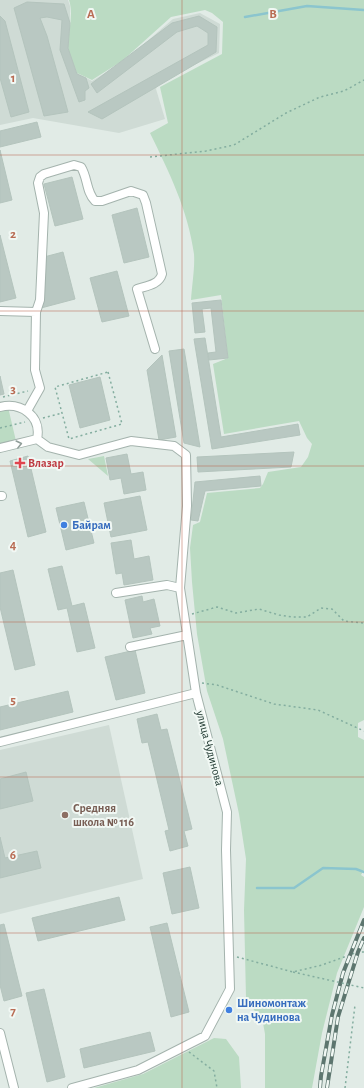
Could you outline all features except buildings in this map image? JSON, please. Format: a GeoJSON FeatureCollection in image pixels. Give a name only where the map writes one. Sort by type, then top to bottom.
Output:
{"type":"FeatureCollection","features":[{"type":"Feature","properties":{"kind":"street"},"geometry":{"type":"LineString","coordinates":[[27,411],[40,388],[35,370],[36,312],[40,300],[44,213],[38,182],[40,177],[44,174],[74,165],[81,167],[84,171],[90,196],[95,201],[102,201],[132,191],[142,195],[146,204],[162,274],[161,279],[156,283],[137,288],[155,349]]}},
{"type":"Feature","properties":{"kind":"street"},"geometry":{"type":"LineString","coordinates":[[0,311],[36,312]]}},
{"type":"Feature","properties":{"kind":"street"},"geometry":{"type":"LineString","coordinates":[[0,407],[8,405],[32,414],[39,432],[37,439],[0,448]]}},
{"type":"Feature","properties":{"kind":"street","name":"улица Чудинова"},"geometry":{"type":"LineString","coordinates":[[37,439],[48,447],[78,455],[131,441],[174,446],[186,455],[188,506],[180,588],[196,693],[227,812],[226,850],[230,989],[205,1036],[138,1070],[72,1088]]}},
{"type":"Feature","properties":{"kind":"street"},"geometry":{"type":"LineString","coordinates":[[116,593],[167,585],[180,588]]}},
{"type":"Feature","properties":{"kind":"street"},"geometry":{"type":"LineString","coordinates":[[130,646],[187,635]]}},
{"type":"Feature","properties":{"kind":"street"},"geometry":{"type":"LineString","coordinates":[[0,742],[196,693]]}},
{"type":"Feature","properties":{"kind":"street"},"geometry":{"type":"LineString","coordinates":[[0,1033],[14,1088]]}},
{"type":"Feature","properties":{"kind":"path"},"geometry":{"type":"LineString","coordinates":[[150,157],[206,151],[234,145],[286,113],[320,97],[344,91],[364,80]]}},
{"type":"Feature","properties":{"kind":"path"},"geometry":{"type":"LineString","coordinates":[[108,372],[122,424],[69,439],[62,413],[55,387],[108,372]]}},
{"type":"Feature","properties":{"kind":"path"},"geometry":{"type":"LineString","coordinates":[[0,398],[40,388]]}},
{"type":"Feature","properties":{"kind":"path"},"geometry":{"type":"LineString","coordinates":[[184,616],[217,607],[236,613],[259,609],[292,617],[307,616],[321,608],[332,609],[344,621],[364,623]]}},
{"type":"Feature","properties":{"kind":"path"},"geometry":{"type":"LineString","coordinates":[[194,682],[217,685],[274,704],[318,710],[364,731]]}},
{"type":"Feature","properties":{"kind":"path"},"geometry":{"type":"LineString","coordinates":[[293,972],[322,965],[358,952],[364,952]]}},
{"type":"Feature","properties":{"kind":"path"},"geometry":{"type":"LineString","coordinates":[[242,959],[364,988]]}},
{"type":"Feature","properties":{"kind":"path"},"geometry":{"type":"LineString","coordinates":[[346,1088],[355,1005]]}},
{"type":"Feature","properties":{"kind":"path"},"geometry":{"type":"LineString","coordinates":[[183,1047],[214,1072],[217,1088]]}},
{"type":"Feature","properties":{"kind":"shaded area"},"geometry":{"type":"Polygon","coordinates":[[[0,0],[68,0],[70,6],[70,23],[68,48],[77,73],[92,81],[124,61],[173,19],[200,13],[220,24],[219,53],[159,82],[156,89],[165,119],[119,133],[33,118],[0,125],[0,0]]]}},
{"type":"Feature","properties":{"kind":"shaded area","name":"Средняя школа № 116"},"geometry":{"type":"Polygon","coordinates":[[[109,725],[143,879],[0,914],[0,750],[109,725]]]}},
{"type":"Feature","properties":{"kind":"green space"},"geometry":{"type":"Polygon","coordinates":[[[69,0],[364,0],[364,720],[358,723],[358,737],[364,740],[364,870],[361,875],[364,877],[364,907],[337,973],[322,1033],[312,1088],[265,1088],[265,1034],[263,1023],[246,998],[244,910],[246,859],[239,814],[223,739],[207,691],[197,634],[190,548],[193,525],[200,522],[207,493],[260,488],[268,472],[301,467],[308,457],[312,444],[307,438],[299,421],[224,434],[213,364],[228,358],[221,295],[191,300],[194,254],[191,238],[177,192],[150,133],[168,123],[160,87],[222,54],[223,22],[212,13],[205,10],[171,17],[122,61],[92,80],[77,73],[69,53],[68,41],[71,11],[69,0]]]}},
{"type":"Feature","properties":{"kind":"green space"},"geometry":{"type":"Polygon","coordinates":[[[8,407],[16,441],[0,445],[0,409],[8,407]]]}},
{"type":"Feature","properties":{"kind":"green space"},"geometry":{"type":"Polygon","coordinates":[[[104,456],[108,476],[88,459],[104,456]]]}},
{"type":"Feature","properties":{"kind":"green space"},"geometry":{"type":"Polygon","coordinates":[[[214,1038],[226,1039],[239,1057],[241,1088],[94,1088],[143,1074],[214,1038]]]}},
{"type":"Feature","properties":{"kind":"waterway"},"geometry":{"type":"LineString","coordinates":[[245,17],[307,6],[364,10]]}},
{"type":"Feature","properties":{"kind":"waterway"},"geometry":{"type":"LineString","coordinates":[[257,888],[294,888],[323,868],[356,869],[364,872]]}},
{"type":"Feature","properties":{"kind":"railway"},"geometry":{"type":"LineString","coordinates":[[320,1088],[332,1015],[343,973],[364,920]]}},
{"type":"Feature","properties":{"kind":"railway"},"geometry":{"type":"LineString","coordinates":[[327,1088],[338,1017],[358,952],[364,938]]}},
{"type":"Feature","properties":{"kind":"place","name":"Влазар"},"geometry":{"type":"Point","coordinates":[20,463]}},
{"type":"Feature","properties":{"kind":"place","name":"Байрам"},"geometry":{"type":"Point","coordinates":[64,525]}},
{"type":"Feature","properties":{"kind":"place","name":"Средняя школа № 116"},"geometry":{"type":"Point","coordinates":[65,815]}},
{"type":"Feature","properties":{"kind":"place","name":"Шиномонтаж на Чудинова"},"geometry":{"type":"Point","coordinates":[229,1010]}}]}
